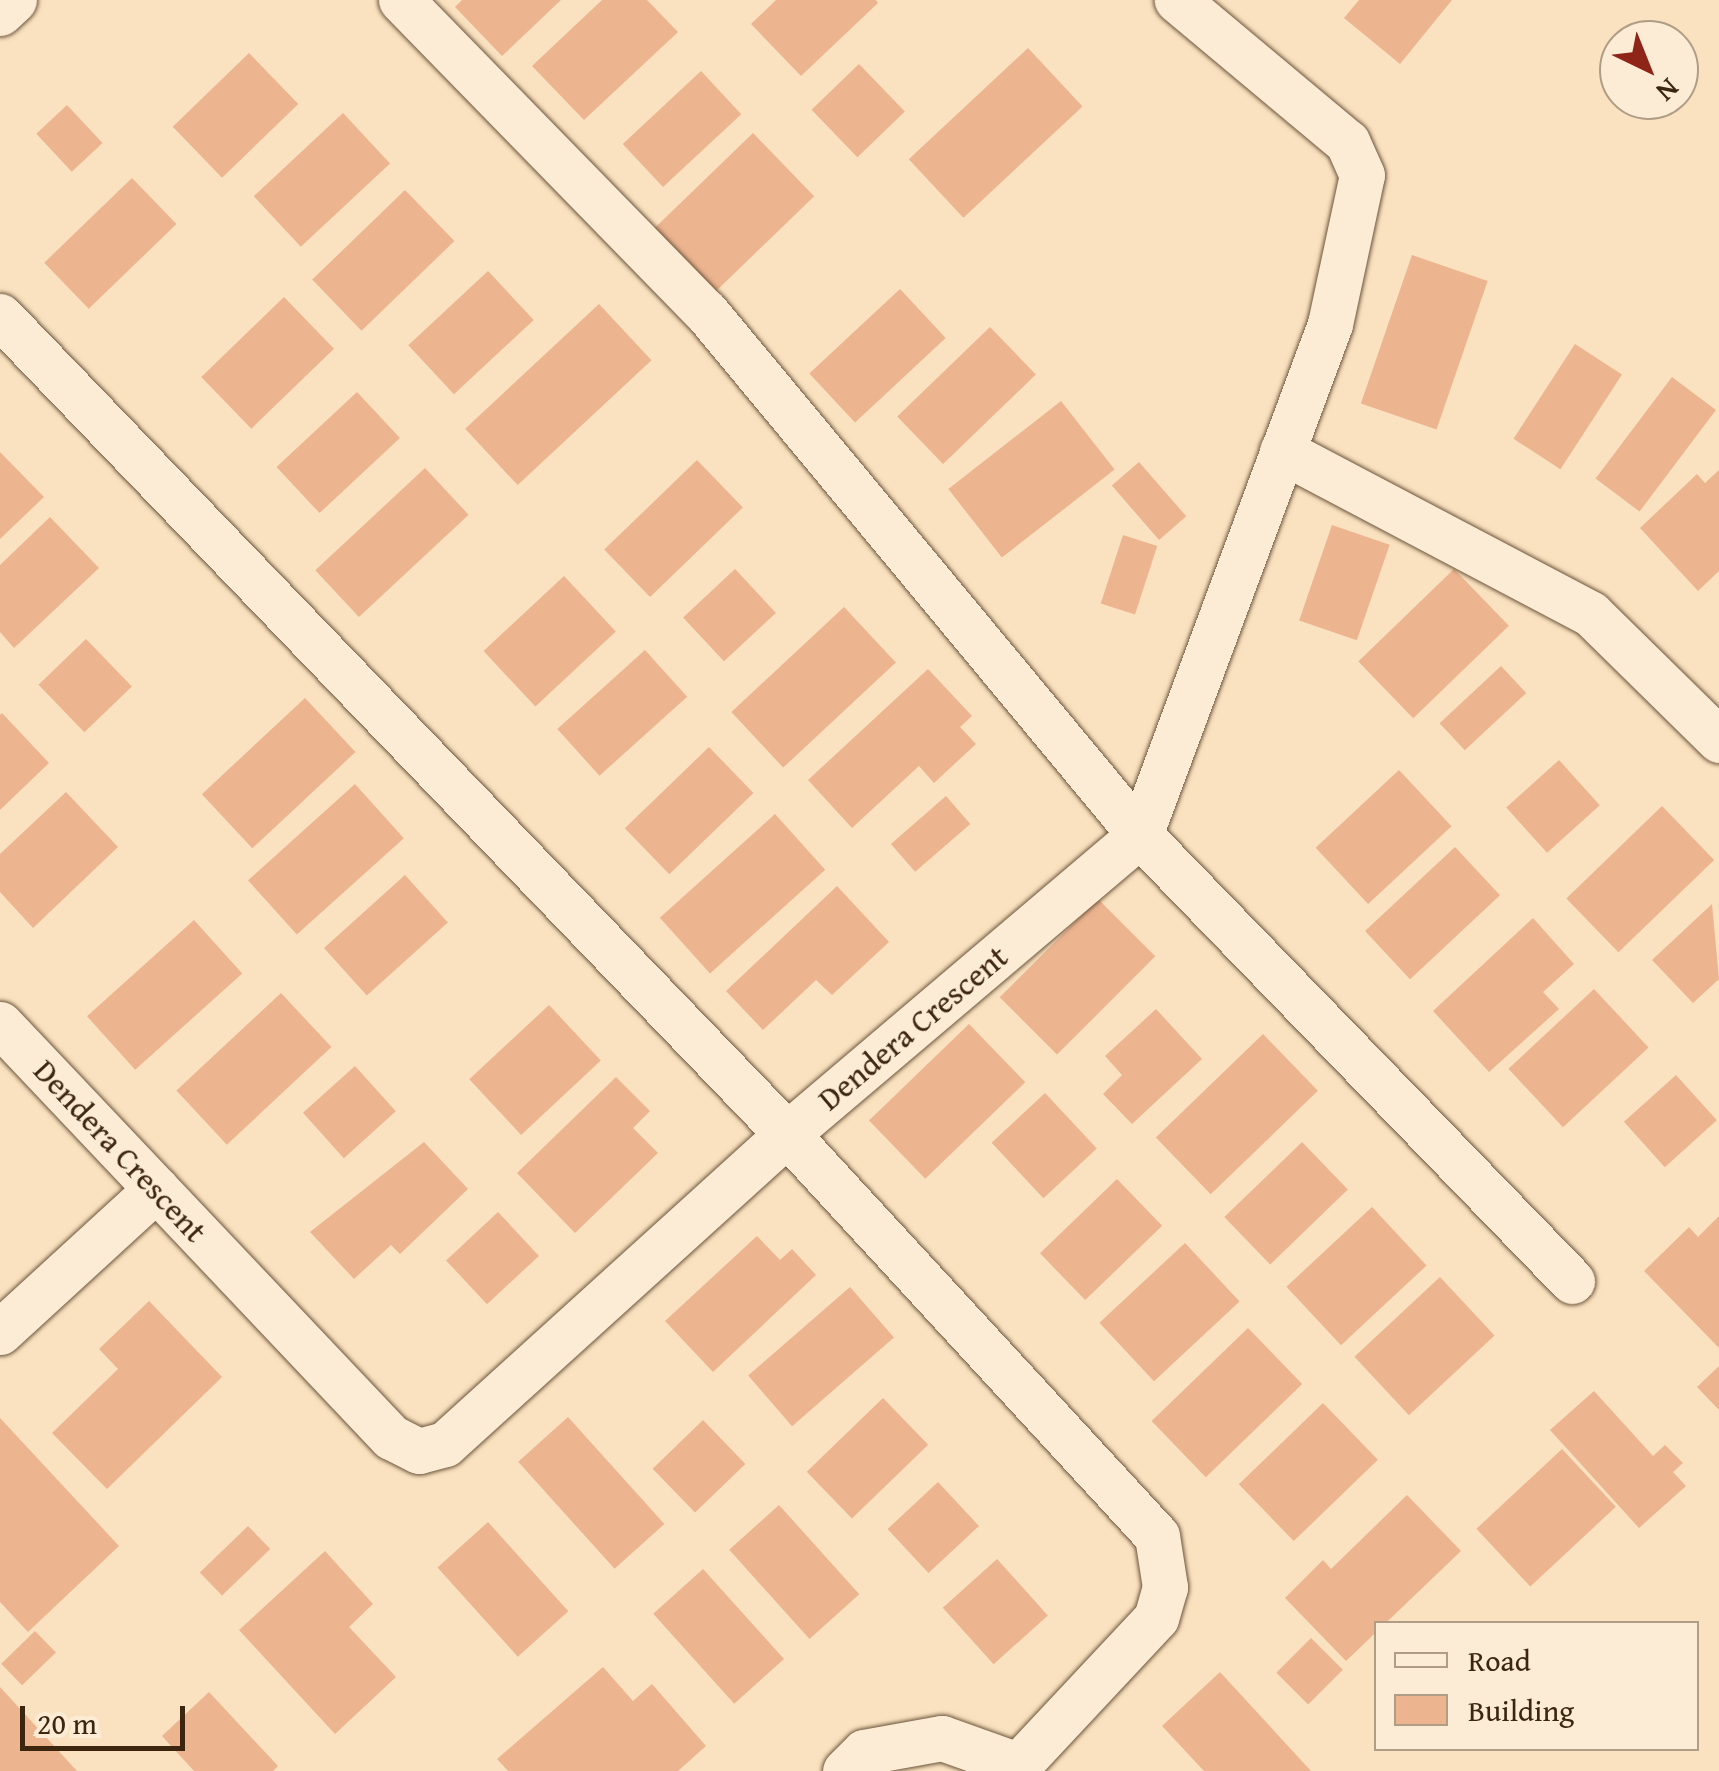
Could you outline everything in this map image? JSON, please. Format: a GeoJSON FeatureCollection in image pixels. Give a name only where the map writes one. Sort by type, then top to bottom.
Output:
{"type":"FeatureCollection","features":[{"type":"Feature","properties":{"kind":"street"},"geometry":{"type":"LineString","coordinates":[[0,14],[14,0]]}},
{"type":"Feature","properties":{"kind":"street"},"geometry":{"type":"LineString","coordinates":[[400,0],[706,312],[1140,835],[1572,1281]]}},
{"type":"Feature","properties":{"kind":"street","name":"Dendera Crescent"},"geometry":{"type":"LineString","coordinates":[[0,1024],[392,1436],[433,1450],[787,1134],[1140,835],[1282,450],[1354,240],[1362,175],[1348,142],[1177,0]]}},
{"type":"Feature","properties":{"kind":"street"},"geometry":{"type":"LineString","coordinates":[[0,316],[787,1134],[1164,1549],[1162,1602],[1147,1631],[1016,1768],[942,1738],[864,1752],[845,1771]]}},
{"type":"Feature","properties":{"kind":"street"},"geometry":{"type":"LineString","coordinates":[[1282,450],[1591,614],[1719,740]]}},
{"type":"Feature","properties":{"kind":"street"},"geometry":{"type":"LineString","coordinates":[[0,1332],[156,1189]]}},
{"type":"Feature","properties":{"kind":"building"},"geometry":{"type":"Polygon","coordinates":[[[462,0],[561,0],[502,56],[455,7],[462,0]]]}},
{"type":"Feature","properties":{"kind":"building"},"geometry":{"type":"Polygon","coordinates":[[[602,0],[647,0],[678,32],[584,120],[532,66],[602,0]]]}},
{"type":"Feature","properties":{"kind":"building"},"geometry":{"type":"Polygon","coordinates":[[[776,0],[878,3],[801,76],[751,24],[776,0]]]}},
{"type":"Feature","properties":{"kind":"building"},"geometry":{"type":"Polygon","coordinates":[[[1359,0],[1452,0],[1400,64],[1344,18],[1359,0]]]}},
{"type":"Feature","properties":{"kind":"building"},"geometry":{"type":"Polygon","coordinates":[[[1028,48],[1083,107],[963,218],[909,159],[1028,48]]]}},
{"type":"Feature","properties":{"kind":"building"},"geometry":{"type":"Polygon","coordinates":[[[249,53],[298,104],[222,178],[173,127],[249,53]]]}},
{"type":"Feature","properties":{"kind":"building"},"geometry":{"type":"Polygon","coordinates":[[[859,64],[905,111],[857,157],[812,110],[859,64]]]}},
{"type":"Feature","properties":{"kind":"building"},"geometry":{"type":"Polygon","coordinates":[[[701,71],[741,114],[663,187],[623,144],[701,71]]]}},
{"type":"Feature","properties":{"kind":"building"},"geometry":{"type":"Polygon","coordinates":[[[67,105],[102,143],[72,172],[36,134],[67,105]]]}},
{"type":"Feature","properties":{"kind":"building"},"geometry":{"type":"Polygon","coordinates":[[[343,113],[390,163],[301,247],[254,196],[343,113]]]}},
{"type":"Feature","properties":{"kind":"building"},"geometry":{"type":"Polygon","coordinates":[[[753,133],[814,196],[713,294],[652,231],[753,133]]]}},
{"type":"Feature","properties":{"kind":"building"},"geometry":{"type":"Polygon","coordinates":[[[132,178],[176,224],[89,309],[44,263],[132,178]]]}},
{"type":"Feature","properties":{"kind":"building"},"geometry":{"type":"Polygon","coordinates":[[[405,190],[454,241],[362,331],[312,280],[405,190]]]}},
{"type":"Feature","properties":{"kind":"building"},"geometry":{"type":"Polygon","coordinates":[[[1412,255],[1488,281],[1437,429],[1361,403],[1412,255]]]}},
{"type":"Feature","properties":{"kind":"building"},"geometry":{"type":"Polygon","coordinates":[[[488,271],[534,320],[454,394],[408,345],[488,271]]]}},
{"type":"Feature","properties":{"kind":"building"},"geometry":{"type":"Polygon","coordinates":[[[900,289],[946,338],[855,423],[809,374],[900,289]]]}},
{"type":"Feature","properties":{"kind":"building"},"geometry":{"type":"Polygon","coordinates":[[[284,297],[334,349],[251,429],[201,377],[284,297]]]}},
{"type":"Feature","properties":{"kind":"building"},"geometry":{"type":"Polygon","coordinates":[[[599,304],[652,360],[518,485],[465,429],[599,304]]]}},
{"type":"Feature","properties":{"kind":"building"},"geometry":{"type":"Polygon","coordinates":[[[990,327],[1036,374],[943,464],[897,417],[990,327]]]}},
{"type":"Feature","properties":{"kind":"building"},"geometry":{"type":"Polygon","coordinates":[[[1575,344],[1622,374],[1560,469],[1513,439],[1575,344]]]}},
{"type":"Feature","properties":{"kind":"building"},"geometry":{"type":"Polygon","coordinates":[[[1672,377],[1716,410],[1639,512],[1596,478],[1672,377]]]}},
{"type":"Feature","properties":{"kind":"building"},"geometry":{"type":"Polygon","coordinates":[[[357,392],[400,438],[320,513],[277,467],[357,392]]]}},
{"type":"Feature","properties":{"kind":"building"},"geometry":{"type":"Polygon","coordinates":[[[1061,401],[1115,470],[1002,558],[948,489],[1061,401]]]}},
{"type":"Feature","properties":{"kind":"building"},"geometry":{"type":"Polygon","coordinates":[[[0,452],[44,497],[0,539],[0,452]]]}},
{"type":"Feature","properties":{"kind":"building"},"geometry":{"type":"Polygon","coordinates":[[[697,460],[743,507],[650,597],[604,550],[697,460]]]}},
{"type":"Feature","properties":{"kind":"building"},"geometry":{"type":"Polygon","coordinates":[[[1139,462],[1186,516],[1159,540],[1112,486],[1139,462]]]}},
{"type":"Feature","properties":{"kind":"building"},"geometry":{"type":"Polygon","coordinates":[[[425,468],[469,515],[359,617],[315,570],[425,468]]]}},
{"type":"Feature","properties":{"kind":"building"},"geometry":{"type":"Polygon","coordinates":[[[1719,470],[1719,571],[1698,591],[1640,528],[1697,474],[1705,483],[1719,470]]]}},
{"type":"Feature","properties":{"kind":"building"},"geometry":{"type":"Polygon","coordinates":[[[50,517],[99,568],[14,648],[0,632],[0,565],[50,517]]]}},
{"type":"Feature","properties":{"kind":"building"},"geometry":{"type":"Polygon","coordinates":[[[1332,525],[1390,545],[1357,640],[1299,620],[1332,525]]]}},
{"type":"Feature","properties":{"kind":"building"},"geometry":{"type":"Polygon","coordinates":[[[1123,535],[1157,546],[1135,615],[1101,603],[1123,535]]]}},
{"type":"Feature","properties":{"kind":"building"},"geometry":{"type":"Polygon","coordinates":[[[735,569],[776,613],[724,661],[683,617],[735,569]]]}},
{"type":"Feature","properties":{"kind":"building"},"geometry":{"type":"Polygon","coordinates":[[[1454,569],[1509,626],[1413,718],[1358,661],[1454,569]]]}},
{"type":"Feature","properties":{"kind":"building"},"geometry":{"type":"Polygon","coordinates":[[[564,576],[616,632],[535,707],[484,651],[564,576]]]}},
{"type":"Feature","properties":{"kind":"building"},"geometry":{"type":"Polygon","coordinates":[[[844,607],[896,663],[783,768],[731,712],[844,607]]]}},
{"type":"Feature","properties":{"kind":"building"},"geometry":{"type":"Polygon","coordinates":[[[86,639],[132,686],[84,732],[39,685],[86,639]]]}},
{"type":"Feature","properties":{"kind":"building"},"geometry":{"type":"Polygon","coordinates":[[[645,650],[687,697],[599,776],[557,729],[645,650]]]}},
{"type":"Feature","properties":{"kind":"building"},"geometry":{"type":"Polygon","coordinates":[[[1501,666],[1526,693],[1465,750],[1440,723],[1501,666]]]}},
{"type":"Feature","properties":{"kind":"building"},"geometry":{"type":"Polygon","coordinates":[[[928,669],[972,716],[960,727],[976,744],[934,783],[919,766],[852,828],[808,780],[928,669]]]}},
{"type":"Feature","properties":{"kind":"building"},"geometry":{"type":"Polygon","coordinates":[[[305,698],[355,752],[252,848],[202,794],[305,698]]]}},
{"type":"Feature","properties":{"kind":"building"},"geometry":{"type":"Polygon","coordinates":[[[0,715],[49,763],[0,810],[0,715]]]}},
{"type":"Feature","properties":{"kind":"building"},"geometry":{"type":"Polygon","coordinates":[[[709,747],[753,793],[669,874],[625,828],[709,747]]]}},
{"type":"Feature","properties":{"kind":"building"},"geometry":{"type":"Polygon","coordinates":[[[1559,760],[1600,805],[1547,853],[1506,808],[1559,760]]]}},
{"type":"Feature","properties":{"kind":"building"},"geometry":{"type":"Polygon","coordinates":[[[1399,770],[1452,826],[1368,904],[1316,848],[1399,770]]]}},
{"type":"Feature","properties":{"kind":"building"},"geometry":{"type":"Polygon","coordinates":[[[355,784],[404,838],[297,935],[248,880],[355,784]]]}},
{"type":"Feature","properties":{"kind":"building"},"geometry":{"type":"Polygon","coordinates":[[[66,792],[118,847],[33,928],[0,892],[0,854],[66,792]]]}},
{"type":"Feature","properties":{"kind":"building"},"geometry":{"type":"Polygon","coordinates":[[[946,796],[970,824],[915,872],[891,844],[946,796]]]}},
{"type":"Feature","properties":{"kind":"building"},"geometry":{"type":"Polygon","coordinates":[[[1662,806],[1714,860],[1618,952],[1566,898],[1662,806]]]}},
{"type":"Feature","properties":{"kind":"building"},"geometry":{"type":"Polygon","coordinates":[[[775,814],[825,870],[710,973],[660,918],[775,814]]]}},
{"type":"Feature","properties":{"kind":"building"},"geometry":{"type":"Polygon","coordinates":[[[1455,847],[1500,895],[1410,979],[1365,931],[1455,847]]]}},
{"type":"Feature","properties":{"kind":"building"},"geometry":{"type":"Polygon","coordinates":[[[405,875],[448,923],[367,995],[324,948],[405,875]]]}},
{"type":"Feature","properties":{"kind":"building"},"geometry":{"type":"Polygon","coordinates":[[[837,886],[889,942],[832,995],[816,980],[763,1030],[726,991],[837,886]]]}},
{"type":"Feature","properties":{"kind":"building"},"geometry":{"type":"Polygon","coordinates":[[[1098,899],[1155,956],[1057,1055],[1000,997],[1098,899]]]}},
{"type":"Feature","properties":{"kind":"building"},"geometry":{"type":"Polygon","coordinates":[[[1712,904],[1719,979],[1693,1003],[1652,960],[1712,904]]]}},
{"type":"Feature","properties":{"kind":"building"},"geometry":{"type":"Polygon","coordinates":[[[1533,918],[1574,964],[1543,992],[1559,1009],[1489,1072],[1433,1011],[1533,918]]]}},
{"type":"Feature","properties":{"kind":"building"},"geometry":{"type":"Polygon","coordinates":[[[194,920],[242,974],[135,1070],[87,1016],[194,920]]]}},
{"type":"Feature","properties":{"kind":"building"},"geometry":{"type":"Polygon","coordinates":[[[1594,989],[1649,1048],[1563,1127],[1508,1069],[1594,989]]]}},
{"type":"Feature","properties":{"kind":"building"},"geometry":{"type":"Polygon","coordinates":[[[281,993],[331,1047],[227,1145],[176,1091],[281,993]]]}},
{"type":"Feature","properties":{"kind":"building"},"geometry":{"type":"Polygon","coordinates":[[[549,1005],[601,1061],[521,1135],[469,1079],[549,1005]]]}},
{"type":"Feature","properties":{"kind":"building"},"geometry":{"type":"Polygon","coordinates":[[[1156,1009],[1202,1059],[1132,1124],[1103,1094],[1122,1075],[1105,1056],[1156,1009]]]}},
{"type":"Feature","properties":{"kind":"building"},"geometry":{"type":"Polygon","coordinates":[[[969,1024],[1025,1082],[925,1179],[869,1121],[969,1024]]]}},
{"type":"Feature","properties":{"kind":"building"},"geometry":{"type":"Polygon","coordinates":[[[1263,1034],[1318,1091],[1211,1194],[1156,1138],[1263,1034]]]}},
{"type":"Feature","properties":{"kind":"building"},"geometry":{"type":"Polygon","coordinates":[[[355,1066],[396,1111],[344,1158],[303,1113],[355,1066]]]}},
{"type":"Feature","properties":{"kind":"building"},"geometry":{"type":"Polygon","coordinates":[[[1676,1075],[1717,1120],[1665,1167],[1624,1122],[1676,1075]]]}},
{"type":"Feature","properties":{"kind":"building"},"geometry":{"type":"Polygon","coordinates":[[[616,1077],[650,1111],[633,1128],[658,1153],[575,1233],[517,1173],[616,1077]]]}},
{"type":"Feature","properties":{"kind":"building"},"geometry":{"type":"Polygon","coordinates":[[[1045,1093],[1097,1149],[1043,1198],[992,1143],[1045,1093]]]}},
{"type":"Feature","properties":{"kind":"building"},"geometry":{"type":"Polygon","coordinates":[[[424,1142],[468,1189],[400,1254],[391,1245],[354,1279],[310,1232],[424,1142]]]}},
{"type":"Feature","properties":{"kind":"building"},"geometry":{"type":"Polygon","coordinates":[[[1302,1142],[1348,1189],[1270,1264],[1224,1217],[1302,1142]]]}},
{"type":"Feature","properties":{"kind":"building"},"geometry":{"type":"Polygon","coordinates":[[[1117,1179],[1162,1226],[1085,1300],[1040,1253],[1117,1179]]]}},
{"type":"Feature","properties":{"kind":"building"},"geometry":{"type":"Polygon","coordinates":[[[1372,1207],[1427,1266],[1341,1345],[1286,1287],[1372,1207]]]}},
{"type":"Feature","properties":{"kind":"building"},"geometry":{"type":"Polygon","coordinates":[[[498,1212],[539,1256],[487,1304],[446,1260],[498,1212]]]}},
{"type":"Feature","properties":{"kind":"building"},"geometry":{"type":"Polygon","coordinates":[[[1719,1216],[1719,1348],[1644,1271],[1689,1227],[1698,1237],[1719,1216]]]}},
{"type":"Feature","properties":{"kind":"building"},"geometry":{"type":"Polygon","coordinates":[[[757,1236],[780,1260],[792,1249],[816,1275],[713,1372],[665,1321],[757,1236]]]}},
{"type":"Feature","properties":{"kind":"building"},"geometry":{"type":"Polygon","coordinates":[[[1185,1243],[1240,1302],[1154,1381],[1099,1323],[1185,1243]]]}},
{"type":"Feature","properties":{"kind":"building"},"geometry":{"type":"Polygon","coordinates":[[[1440,1277],[1495,1336],[1409,1415],[1354,1357],[1440,1277]]]}},
{"type":"Feature","properties":{"kind":"building"},"geometry":{"type":"Polygon","coordinates":[[[850,1287],[894,1338],[792,1426],[748,1376],[850,1287]]]}},
{"type":"Feature","properties":{"kind":"building"},"geometry":{"type":"Polygon","coordinates":[[[149,1301],[222,1377],[107,1489],[52,1433],[118,1369],[99,1349],[149,1301]]]}},
{"type":"Feature","properties":{"kind":"building"},"geometry":{"type":"Polygon","coordinates":[[[1248,1328],[1302,1384],[1206,1477],[1152,1421],[1248,1328]]]}},
{"type":"Feature","properties":{"kind":"building"},"geometry":{"type":"Polygon","coordinates":[[[1719,1366],[1719,1410],[1697,1387],[1719,1366]]]}},
{"type":"Feature","properties":{"kind":"building"},"geometry":{"type":"Polygon","coordinates":[[[1594,1391],[1653,1456],[1665,1445],[1683,1463],[1673,1472],[1686,1486],[1639,1528],[1550,1430],[1594,1391]]]}},
{"type":"Feature","properties":{"kind":"building"},"geometry":{"type":"Polygon","coordinates":[[[883,1398],[928,1445],[852,1518],[807,1472],[883,1398]]]}},
{"type":"Feature","properties":{"kind":"building"},"geometry":{"type":"Polygon","coordinates":[[[1323,1403],[1378,1460],[1294,1541],[1239,1484],[1323,1403]]]}},
{"type":"Feature","properties":{"kind":"building"},"geometry":{"type":"Polygon","coordinates":[[[568,1417],[664,1524],[615,1569],[518,1462],[568,1417]]]}},
{"type":"Feature","properties":{"kind":"building"},"geometry":{"type":"Polygon","coordinates":[[[0,1418],[119,1546],[28,1632],[0,1602],[0,1418]]]}},
{"type":"Feature","properties":{"kind":"building"},"geometry":{"type":"Polygon","coordinates":[[[703,1420],[745,1464],[695,1513],[653,1469],[703,1420]]]}},
{"type":"Feature","properties":{"kind":"building"},"geometry":{"type":"Polygon","coordinates":[[[1562,1449],[1616,1507],[1530,1587],[1476,1529],[1562,1449]]]}},
{"type":"Feature","properties":{"kind":"building"},"geometry":{"type":"Polygon","coordinates":[[[938,1482],[979,1526],[928,1573],[888,1529],[938,1482]]]}},
{"type":"Feature","properties":{"kind":"building"},"geometry":{"type":"Polygon","coordinates":[[[1407,1495],[1461,1551],[1388,1621],[1374,1621],[1374,1634],[1346,1661],[1285,1598],[1323,1560],[1331,1569],[1407,1495]]]}},
{"type":"Feature","properties":{"kind":"building"},"geometry":{"type":"Polygon","coordinates":[[[779,1505],[859,1594],[810,1639],[729,1550],[779,1505]]]}},
{"type":"Feature","properties":{"kind":"building"},"geometry":{"type":"Polygon","coordinates":[[[488,1522],[568,1611],[518,1657],[437,1568],[488,1522]]]}},
{"type":"Feature","properties":{"kind":"building"},"geometry":{"type":"Polygon","coordinates":[[[248,1526],[270,1549],[222,1596],[200,1573],[248,1526]]]}},
{"type":"Feature","properties":{"kind":"building"},"geometry":{"type":"Polygon","coordinates":[[[325,1551],[373,1604],[349,1627],[396,1677],[335,1734],[239,1630],[325,1551]]]}},
{"type":"Feature","properties":{"kind":"building"},"geometry":{"type":"Polygon","coordinates":[[[997,1559],[1048,1615],[994,1664],[943,1608],[997,1559]]]}},
{"type":"Feature","properties":{"kind":"building"},"geometry":{"type":"Polygon","coordinates":[[[703,1569],[784,1659],[734,1704],[653,1614],[703,1569]]]}},
{"type":"Feature","properties":{"kind":"building"},"geometry":{"type":"Polygon","coordinates":[[[35,1631],[56,1653],[22,1685],[1,1664],[35,1631]]]}},
{"type":"Feature","properties":{"kind":"building"},"geometry":{"type":"Polygon","coordinates":[[[1311,1638],[1343,1670],[1308,1704],[1276,1673],[1311,1638]]]}},
{"type":"Feature","properties":{"kind":"building"},"geometry":{"type":"Polygon","coordinates":[[[603,1667],[633,1701],[652,1684],[706,1746],[678,1771],[508,1771],[497,1759],[603,1667]]]}},
{"type":"Feature","properties":{"kind":"building"},"geometry":{"type":"Polygon","coordinates":[[[1220,1672],[1311,1771],[1204,1771],[1162,1726],[1220,1672]]]}},
{"type":"Feature","properties":{"kind":"building"},"geometry":{"type":"Polygon","coordinates":[[[0,1687],[77,1771],[0,1771],[0,1687]]]}},
{"type":"Feature","properties":{"kind":"building"},"geometry":{"type":"Polygon","coordinates":[[[209,1692],[278,1766],[273,1771],[194,1771],[162,1736],[209,1692]]]}}]}
